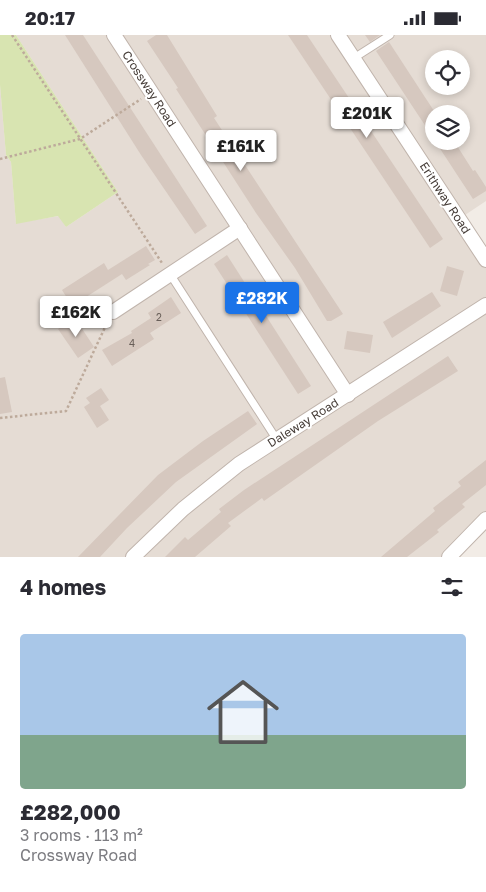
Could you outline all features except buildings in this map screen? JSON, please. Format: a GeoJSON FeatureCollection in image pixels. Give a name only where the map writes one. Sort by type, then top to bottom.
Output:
{"type":"FeatureCollection","features":[{"type":"Feature","properties":{"kind":"street","name":"Crossway Road"},"geometry":{"type":"LineString","coordinates":[[114,35],[348,395]]}},
{"type":"Feature","properties":{"kind":"street","name":"Erithway Road"},"geometry":{"type":"LineString","coordinates":[[338,35],[486,260]]}},
{"type":"Feature","properties":{"kind":"street"},"geometry":{"type":"LineString","coordinates":[[113,312],[240,228]]}},
{"type":"Feature","properties":{"kind":"street","name":"Daleway Road"},"geometry":{"type":"LineString","coordinates":[[133,557],[160,529],[207,489],[276,440],[486,305]]}},
{"type":"Feature","properties":{"kind":"street"},"geometry":{"type":"LineString","coordinates":[[449,557],[486,519]]}},
{"type":"Feature","properties":{"kind":"lane"},"geometry":{"type":"LineString","coordinates":[[354,59],[390,35]]}},
{"type":"Feature","properties":{"kind":"lane"},"geometry":{"type":"LineString","coordinates":[[170,275],[276,440]]}},
{"type":"Feature","properties":{"kind":"path"},"geometry":{"type":"LineString","coordinates":[[12,35],[170,275]]}},
{"type":"Feature","properties":{"kind":"path"},"geometry":{"type":"LineString","coordinates":[[0,159],[9,159],[80,139],[151,92]]}},
{"type":"Feature","properties":{"kind":"path"},"geometry":{"type":"LineString","coordinates":[[0,418],[66,411],[113,312]]}},
{"type":"Feature","properties":{"kind":"shaded area"},"geometry":{"type":"Polygon","coordinates":[[[16,35],[486,35],[486,201],[459,219],[486,260],[486,519],[449,557],[0,557],[0,85],[6,155],[11,162],[16,223],[59,216],[66,227],[118,192],[16,35]]]}},
{"type":"Feature","properties":{"kind":"green space"},"geometry":{"type":"Polygon","coordinates":[[[0,35],[16,35],[118,192],[66,227],[58,216],[16,224],[11,162],[6,155],[0,85],[0,35]]]}}]}
